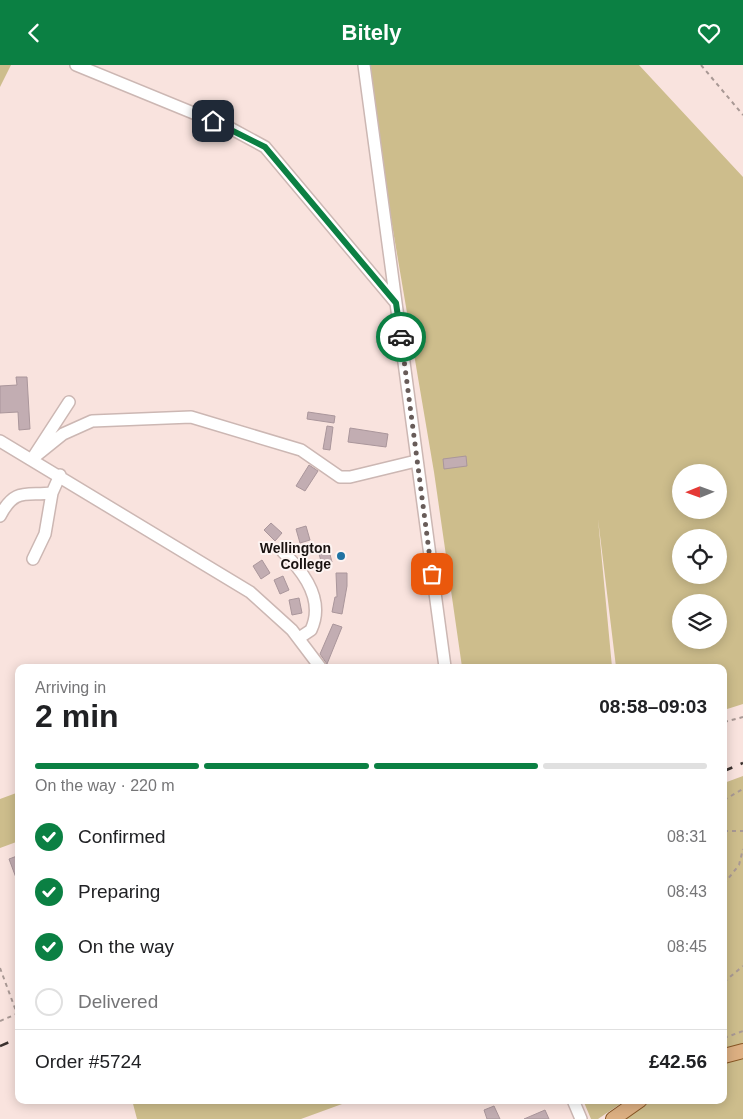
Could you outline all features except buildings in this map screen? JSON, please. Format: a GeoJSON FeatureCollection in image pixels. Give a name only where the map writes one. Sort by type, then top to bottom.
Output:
{"type":"FeatureCollection","features":[{"type":"Feature","properties":{"kind":"main road"},"geometry":{"type":"LineString","coordinates":[[727,1055],[743,1051]]}},
{"type":"Feature","properties":{"kind":"main road"},"geometry":{"type":"LineString","coordinates":[[613,1119],[634,1104]]}},
{"type":"Feature","properties":{"kind":"lane"},"geometry":{"type":"LineString","coordinates":[[76,65],[230,129],[265,147],[396,303]]}},
{"type":"Feature","properties":{"kind":"lane"},"geometry":{"type":"LineString","coordinates":[[364,65],[445,664]]}},
{"type":"Feature","properties":{"kind":"lane"},"geometry":{"type":"LineString","coordinates":[[32,459],[69,402]]}},
{"type":"Feature","properties":{"kind":"lane"},"geometry":{"type":"LineString","coordinates":[[32,459],[63,434],[92,421],[191,417],[301,450],[340,477],[350,477],[416,461]]}},
{"type":"Feature","properties":{"kind":"lane"},"geometry":{"type":"LineString","coordinates":[[0,441],[60,475],[250,592],[299,639],[318,664]]}},
{"type":"Feature","properties":{"kind":"lane"},"geometry":{"type":"LineString","coordinates":[[34,559],[47,527],[52,493],[60,475]]}},
{"type":"Feature","properties":{"kind":"lane"},"geometry":{"type":"LineString","coordinates":[[0,516],[6,506],[24,492],[52,493]]}},
{"type":"Feature","properties":{"kind":"lane"},"geometry":{"type":"LineString","coordinates":[[283,552],[300,568],[314,601],[314,623],[311,630],[299,639]]}},
{"type":"Feature","properties":{"kind":"lane"},"geometry":{"type":"LineString","coordinates":[[575,1104],[581,1119]]}},
{"type":"Feature","properties":{"kind":"path"},"geometry":{"type":"LineString","coordinates":[[701,65],[743,114]]}},
{"type":"Feature","properties":{"kind":"path"},"geometry":{"type":"LineString","coordinates":[[727,721],[743,717]]}},
{"type":"Feature","properties":{"kind":"path"},"geometry":{"type":"LineString","coordinates":[[727,798],[743,789]]}},
{"type":"Feature","properties":{"kind":"path"},"geometry":{"type":"LineString","coordinates":[[727,831],[743,831]]}},
{"type":"Feature","properties":{"kind":"path"},"geometry":{"type":"LineString","coordinates":[[727,880],[739,865],[743,849]]}},
{"type":"Feature","properties":{"kind":"path"},"geometry":{"type":"LineString","coordinates":[[727,979],[743,965]]}},
{"type":"Feature","properties":{"kind":"path"},"geometry":{"type":"LineString","coordinates":[[0,969],[15,1006]]}},
{"type":"Feature","properties":{"kind":"path"},"geometry":{"type":"LineString","coordinates":[[0,1021],[15,1015]]}},
{"type":"Feature","properties":{"kind":"path"},"geometry":{"type":"LineString","coordinates":[[727,1037],[743,1031]]}},
{"type":"Feature","properties":{"kind":"shaded area"},"geometry":{"type":"Polygon","coordinates":[[[0,65],[11,65],[0,87],[0,65]]]}},
{"type":"Feature","properties":{"kind":"shaded area"},"geometry":{"type":"Polygon","coordinates":[[[365,65],[639,65],[743,177],[743,704],[727,709],[727,664],[616,664],[598,519],[612,664],[462,664],[434,472],[365,65]]]}},
{"type":"Feature","properties":{"kind":"shaded area"},"geometry":{"type":"Polygon","coordinates":[[[743,776],[743,1044],[727,1047],[727,782],[743,776]]]}},
{"type":"Feature","properties":{"kind":"shaded area"},"geometry":{"type":"Polygon","coordinates":[[[15,793],[15,842],[0,848],[0,799],[15,793]]]}},
{"type":"Feature","properties":{"kind":"shaded area"},"geometry":{"type":"Polygon","coordinates":[[[743,1051],[743,1119],[613,1119],[634,1104],[727,1104],[727,1055],[743,1051]]]}},
{"type":"Feature","properties":{"kind":"shaded area"},"geometry":{"type":"Polygon","coordinates":[[[133,1104],[342,1104],[301,1119],[137,1119],[133,1104]]]}},
{"type":"Feature","properties":{"kind":"shaded area"},"geometry":{"type":"Polygon","coordinates":[[[585,1104],[620,1104],[598,1119],[591,1119],[585,1104]]]}},
{"type":"Feature","properties":{"kind":"railway"},"geometry":{"type":"LineString","coordinates":[[727,770],[743,763]]}},
{"type":"Feature","properties":{"kind":"railway"},"geometry":{"type":"LineString","coordinates":[[0,1046],[15,1040]]}},
{"type":"Feature","properties":{"kind":"way so far"},"geometry":{"type":"LineString","coordinates":[[401,337],[432,574]]}},
{"type":"Feature","properties":{"kind":"place","name":"Wellington College"},"geometry":{"type":"Point","coordinates":[341,556]}},
{"type":"Feature","properties":{"kind":"route"},"geometry":{"type":"LineString","coordinates":[[213,121],[265,147],[396,303],[401,337]]}}]}
